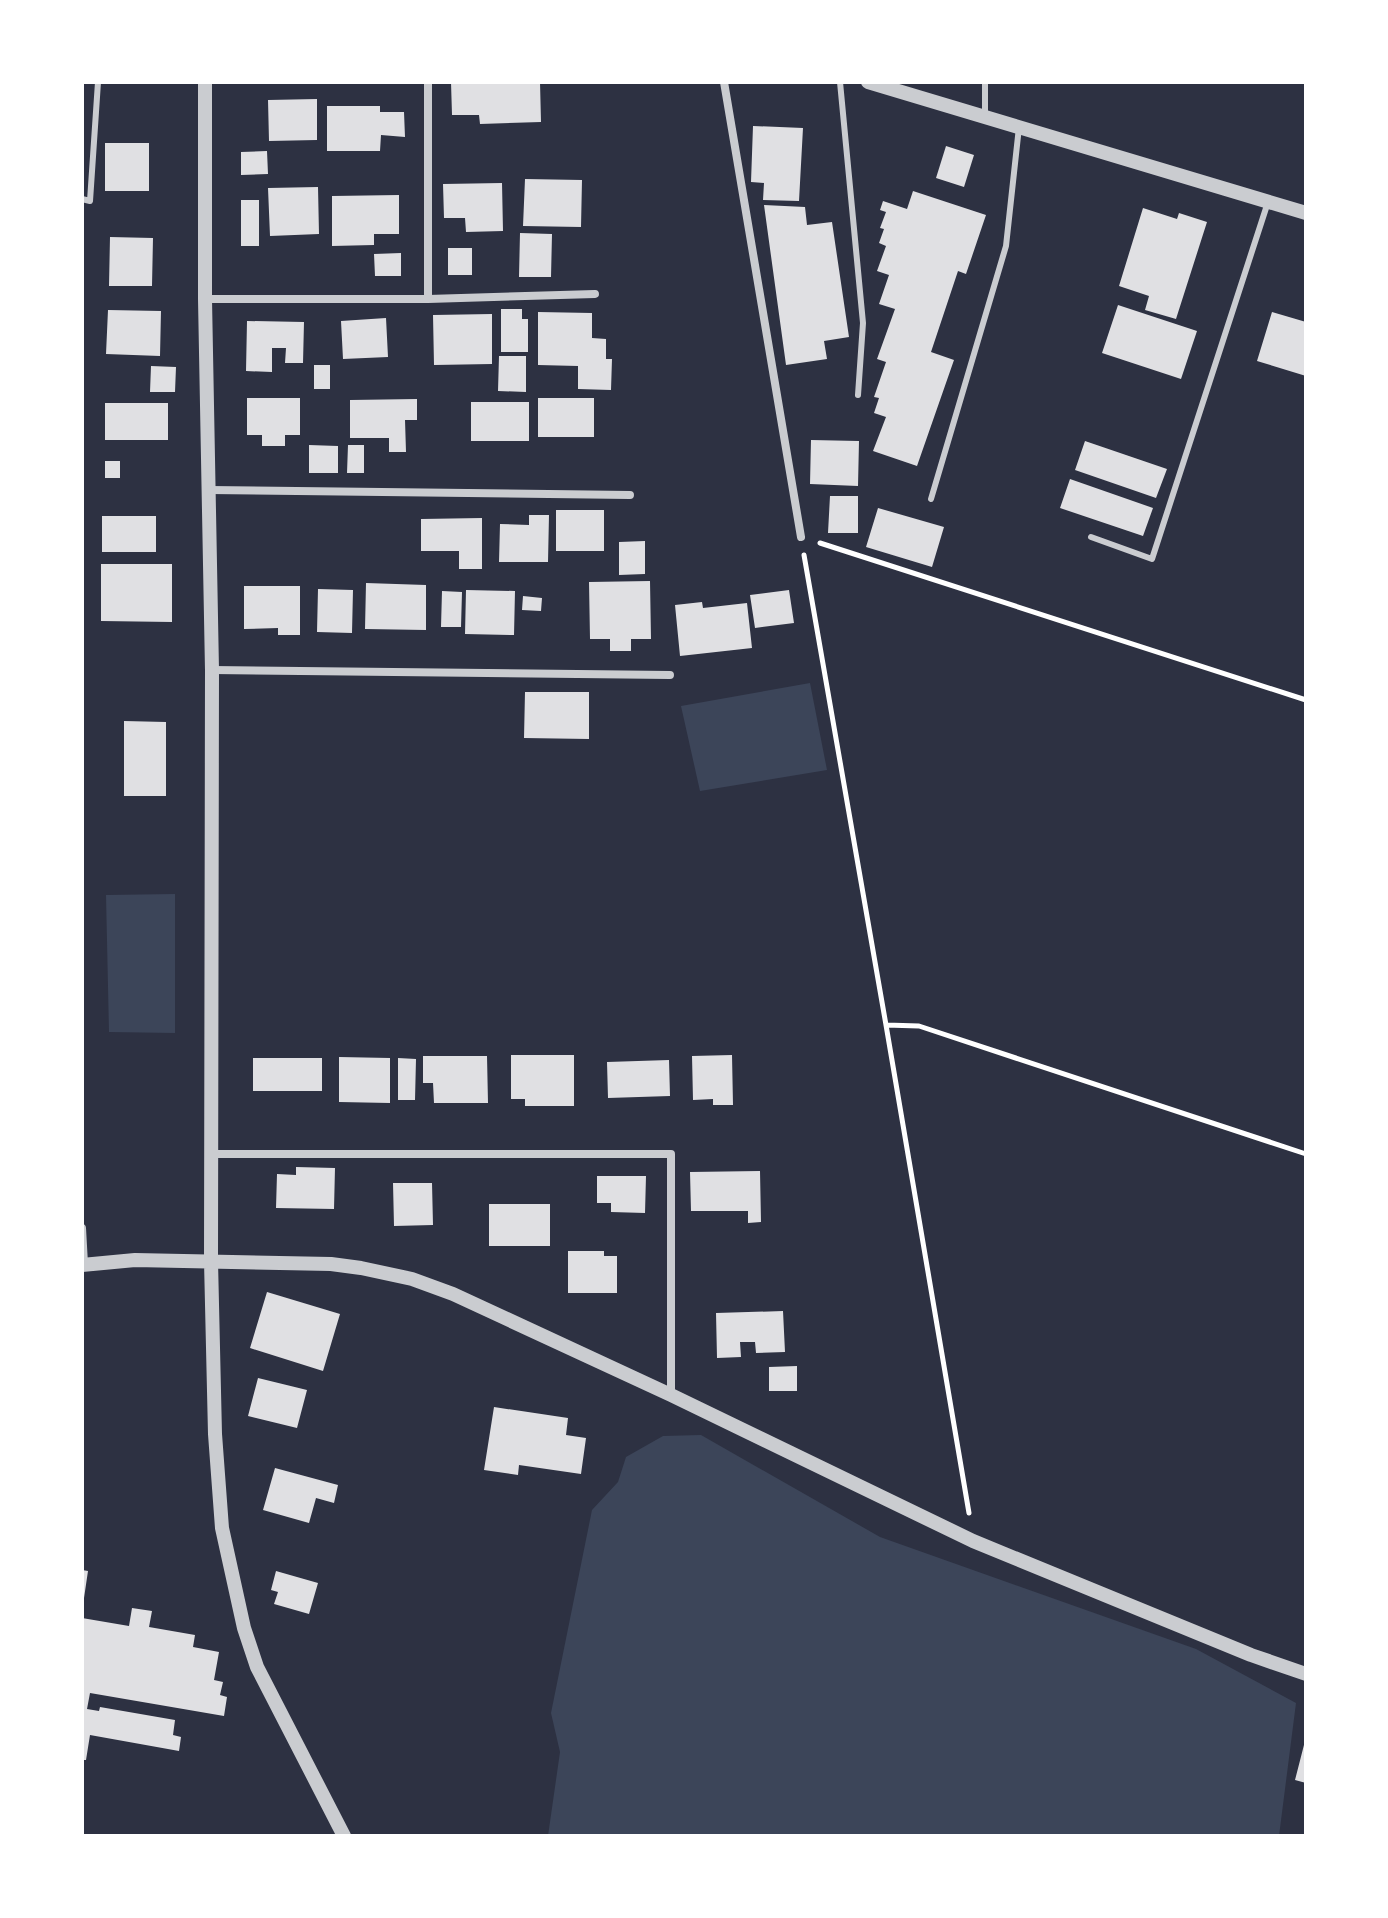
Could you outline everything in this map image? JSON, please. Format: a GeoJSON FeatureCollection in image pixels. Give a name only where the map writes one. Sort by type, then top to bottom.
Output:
{"type":"FeatureCollection","features":[{"type":"Feature","properties":{"kind":"street"},"geometry":{"type":"LineString","coordinates":[[205,82],[205,299],[212,670],[211,1261],[215,1434],[222,1528],[240,1614],[257,1667],[344,1836]]}},
{"type":"Feature","properties":{"kind":"street"},"geometry":{"type":"LineString","coordinates":[[428,82],[428,299]]}},
{"type":"Feature","properties":{"kind":"street"},"geometry":{"type":"LineString","coordinates":[[724,82],[801,537]]}},
{"type":"Feature","properties":{"kind":"street"},"geometry":{"type":"LineString","coordinates":[[868,82],[1306,213]]}},
{"type":"Feature","properties":{"kind":"street"},"geometry":{"type":"LineString","coordinates":[[205,299],[428,299],[595,294]]}},
{"type":"Feature","properties":{"kind":"street"},"geometry":{"type":"LineString","coordinates":[[209,490],[630,495]]}},
{"type":"Feature","properties":{"kind":"street"},"geometry":{"type":"LineString","coordinates":[[212,670],[670,675]]}},
{"type":"Feature","properties":{"kind":"street"},"geometry":{"type":"LineString","coordinates":[[212,1154],[671,1154],[671,1395]]}},
{"type":"Feature","properties":{"kind":"street"},"geometry":{"type":"LineString","coordinates":[[82,1228],[83,1264],[135,1260],[331,1264],[412,1279],[453,1294],[671,1395],[973,1541],[1251,1655],[1306,1674]]}},
{"type":"Feature","properties":{"kind":"lane"},"geometry":{"type":"LineString","coordinates":[[82,199],[90,201],[98,82]]}},
{"type":"Feature","properties":{"kind":"lane"},"geometry":{"type":"LineString","coordinates":[[840,82],[863,323],[858,395]]}},
{"type":"Feature","properties":{"kind":"lane"},"geometry":{"type":"LineString","coordinates":[[985,82],[985,117]]}},
{"type":"Feature","properties":{"kind":"lane"},"geometry":{"type":"LineString","coordinates":[[931,499],[1006,246],[1019,127]]}},
{"type":"Feature","properties":{"kind":"lane"},"geometry":{"type":"LineString","coordinates":[[1091,537],[1152,559],[1268,202]]}},
{"type":"Feature","properties":{"kind":"path"},"geometry":{"type":"LineString","coordinates":[[973,1541],[801,537],[1306,700]]}},
{"type":"Feature","properties":{"kind":"path"},"geometry":{"type":"LineString","coordinates":[[886,1025],[919,1026],[1306,1154]]}},
{"type":"Feature","properties":{"kind":"shaded area"},"geometry":{"type":"Polygon","coordinates":[[[810,683],[827,770],[700,791],[681,706],[810,683]]]}},
{"type":"Feature","properties":{"kind":"shaded area"},"geometry":{"type":"Polygon","coordinates":[[[175,894],[175,1033],[109,1032],[106,895],[175,894]]]}},
{"type":"Feature","properties":{"kind":"shaded area"},"geometry":{"type":"Polygon","coordinates":[[[701,1435],[880,1537],[1196,1649],[1296,1703],[1279,1836],[548,1836],[560,1752],[551,1713],[592,1510],[618,1482],[626,1457],[663,1436],[701,1435]]]}},
{"type":"Feature","properties":{"kind":"building"},"geometry":{"type":"Polygon","coordinates":[[[451,82],[540,82],[541,122],[480,124],[479,115],[452,115],[451,82]]]}},
{"type":"Feature","properties":{"kind":"building"},"geometry":{"type":"Polygon","coordinates":[[[317,99],[317,140],[269,141],[268,100],[317,99]]]}},
{"type":"Feature","properties":{"kind":"building"},"geometry":{"type":"Polygon","coordinates":[[[327,106],[380,106],[380,112],[404,112],[405,137],[381,135],[380,151],[327,151],[327,106]]]}},
{"type":"Feature","properties":{"kind":"building"},"geometry":{"type":"Polygon","coordinates":[[[753,126],[803,128],[799,201],[763,200],[764,183],[751,182],[753,126]]]}},
{"type":"Feature","properties":{"kind":"building"},"geometry":{"type":"Polygon","coordinates":[[[105,143],[149,143],[149,191],[105,191],[105,143]]]}},
{"type":"Feature","properties":{"kind":"building"},"geometry":{"type":"Polygon","coordinates":[[[946,146],[974,155],[964,187],[936,178],[946,146]]]}},
{"type":"Feature","properties":{"kind":"building"},"geometry":{"type":"Polygon","coordinates":[[[267,151],[268,174],[241,175],[241,152],[267,151]]]}},
{"type":"Feature","properties":{"kind":"building"},"geometry":{"type":"Polygon","coordinates":[[[525,179],[582,180],[581,227],[523,226],[525,179]]]}},
{"type":"Feature","properties":{"kind":"building"},"geometry":{"type":"Polygon","coordinates":[[[502,183],[503,231],[466,232],[465,218],[444,218],[443,184],[502,183]]]}},
{"type":"Feature","properties":{"kind":"building"},"geometry":{"type":"Polygon","coordinates":[[[318,187],[319,234],[270,236],[268,188],[318,187]]]}},
{"type":"Feature","properties":{"kind":"building"},"geometry":{"type":"Polygon","coordinates":[[[913,191],[986,215],[966,274],[958,271],[931,352],[954,360],[917,466],[873,451],[886,417],[874,413],[879,398],[874,397],[886,362],[877,359],[895,309],[879,304],[889,275],[877,271],[886,246],[879,243],[886,212],[880,210],[883,201],[907,209],[913,191]]]}},
{"type":"Feature","properties":{"kind":"building"},"geometry":{"type":"Polygon","coordinates":[[[399,195],[399,234],[374,234],[374,245],[332,246],[332,196],[399,195]]]}},
{"type":"Feature","properties":{"kind":"building"},"geometry":{"type":"Polygon","coordinates":[[[241,200],[259,200],[259,246],[241,246],[241,200]]]}},
{"type":"Feature","properties":{"kind":"building"},"geometry":{"type":"Polygon","coordinates":[[[764,205],[805,207],[807,225],[832,222],[849,337],[824,341],[827,359],[786,365],[764,205]]]}},
{"type":"Feature","properties":{"kind":"building"},"geometry":{"type":"Polygon","coordinates":[[[1143,208],[1177,219],[1179,213],[1207,222],[1176,319],[1145,310],[1149,296],[1119,286],[1143,208]]]}},
{"type":"Feature","properties":{"kind":"building"},"geometry":{"type":"Polygon","coordinates":[[[520,233],[552,234],[551,277],[519,277],[520,233]]]}},
{"type":"Feature","properties":{"kind":"building"},"geometry":{"type":"Polygon","coordinates":[[[110,237],[153,238],[152,286],[109,286],[110,237]]]}},
{"type":"Feature","properties":{"kind":"building"},"geometry":{"type":"Polygon","coordinates":[[[448,248],[472,248],[472,275],[448,275],[448,248]]]}},
{"type":"Feature","properties":{"kind":"building"},"geometry":{"type":"Polygon","coordinates":[[[401,253],[401,276],[375,276],[374,254],[401,253]]]}},
{"type":"Feature","properties":{"kind":"building"},"geometry":{"type":"Polygon","coordinates":[[[1118,305],[1197,331],[1181,379],[1102,353],[1118,305]]]}},
{"type":"Feature","properties":{"kind":"building"},"geometry":{"type":"Polygon","coordinates":[[[501,309],[522,309],[522,319],[528,319],[528,352],[501,352],[501,309]]]}},
{"type":"Feature","properties":{"kind":"building"},"geometry":{"type":"Polygon","coordinates":[[[108,310],[161,311],[160,356],[106,354],[108,310]]]}},
{"type":"Feature","properties":{"kind":"building"},"geometry":{"type":"Polygon","coordinates":[[[538,312],[592,313],[592,338],[606,339],[606,359],[612,359],[611,390],[578,389],[578,366],[538,365],[538,312]]]}},
{"type":"Feature","properties":{"kind":"building"},"geometry":{"type":"Polygon","coordinates":[[[1272,312],[1306,322],[1306,376],[1257,361],[1272,312]]]}},
{"type":"Feature","properties":{"kind":"building"},"geometry":{"type":"Polygon","coordinates":[[[492,314],[492,364],[434,365],[433,315],[492,314]]]}},
{"type":"Feature","properties":{"kind":"building"},"geometry":{"type":"Polygon","coordinates":[[[386,318],[388,357],[343,359],[341,321],[386,318]]]}},
{"type":"Feature","properties":{"kind":"building"},"geometry":{"type":"Polygon","coordinates":[[[247,321],[304,322],[303,363],[285,363],[286,348],[272,348],[272,372],[246,371],[247,321]]]}},
{"type":"Feature","properties":{"kind":"building"},"geometry":{"type":"Polygon","coordinates":[[[499,356],[526,356],[526,392],[498,391],[499,356]]]}},
{"type":"Feature","properties":{"kind":"building"},"geometry":{"type":"Polygon","coordinates":[[[314,365],[330,365],[330,389],[314,389],[314,365]]]}},
{"type":"Feature","properties":{"kind":"building"},"geometry":{"type":"Polygon","coordinates":[[[151,366],[176,367],[175,392],[150,392],[151,366]]]}},
{"type":"Feature","properties":{"kind":"building"},"geometry":{"type":"Polygon","coordinates":[[[247,398],[300,398],[300,435],[285,435],[285,446],[262,446],[262,435],[247,435],[247,398]]]}},
{"type":"Feature","properties":{"kind":"building"},"geometry":{"type":"Polygon","coordinates":[[[538,398],[594,398],[594,437],[538,437],[538,398]]]}},
{"type":"Feature","properties":{"kind":"building"},"geometry":{"type":"Polygon","coordinates":[[[417,399],[417,420],[405,420],[406,452],[389,452],[389,438],[350,438],[350,400],[417,399]]]}},
{"type":"Feature","properties":{"kind":"building"},"geometry":{"type":"Polygon","coordinates":[[[471,402],[529,402],[529,441],[471,441],[471,402]]]}},
{"type":"Feature","properties":{"kind":"building"},"geometry":{"type":"Polygon","coordinates":[[[105,403],[168,403],[168,440],[105,440],[105,403]]]}},
{"type":"Feature","properties":{"kind":"building"},"geometry":{"type":"Polygon","coordinates":[[[811,440],[859,441],[858,486],[810,484],[811,440]]]}},
{"type":"Feature","properties":{"kind":"building"},"geometry":{"type":"Polygon","coordinates":[[[1085,441],[1167,469],[1156,498],[1075,470],[1085,441]]]}},
{"type":"Feature","properties":{"kind":"building"},"geometry":{"type":"Polygon","coordinates":[[[309,445],[338,446],[338,473],[309,473],[309,445]]]}},
{"type":"Feature","properties":{"kind":"building"},"geometry":{"type":"Polygon","coordinates":[[[348,445],[364,445],[364,473],[347,473],[348,445]]]}},
{"type":"Feature","properties":{"kind":"building"},"geometry":{"type":"Polygon","coordinates":[[[105,461],[120,461],[120,478],[105,478],[105,461]]]}},
{"type":"Feature","properties":{"kind":"building"},"geometry":{"type":"Polygon","coordinates":[[[1070,479],[1153,508],[1143,536],[1060,508],[1070,479]]]}},
{"type":"Feature","properties":{"kind":"building"},"geometry":{"type":"Polygon","coordinates":[[[830,496],[858,496],[858,533],[828,533],[830,496]]]}},
{"type":"Feature","properties":{"kind":"building"},"geometry":{"type":"Polygon","coordinates":[[[878,508],[944,527],[932,567],[866,547],[878,508]]]}},
{"type":"Feature","properties":{"kind":"building"},"geometry":{"type":"Polygon","coordinates":[[[556,510],[604,510],[604,551],[556,551],[556,510]]]}},
{"type":"Feature","properties":{"kind":"building"},"geometry":{"type":"Polygon","coordinates":[[[529,515],[549,515],[548,562],[499,562],[500,524],[529,525],[529,515]]]}},
{"type":"Feature","properties":{"kind":"building"},"geometry":{"type":"Polygon","coordinates":[[[102,516],[156,516],[156,552],[102,552],[102,516]]]}},
{"type":"Feature","properties":{"kind":"building"},"geometry":{"type":"Polygon","coordinates":[[[482,518],[482,569],[459,569],[459,551],[421,551],[421,519],[482,518]]]}},
{"type":"Feature","properties":{"kind":"building"},"geometry":{"type":"Polygon","coordinates":[[[645,541],[645,574],[619,575],[619,542],[645,541]]]}},
{"type":"Feature","properties":{"kind":"building"},"geometry":{"type":"Polygon","coordinates":[[[101,564],[172,564],[172,622],[101,621],[101,564]]]}},
{"type":"Feature","properties":{"kind":"building"},"geometry":{"type":"Polygon","coordinates":[[[650,581],[651,639],[631,639],[631,651],[610,651],[610,639],[590,639],[589,582],[650,581]]]}},
{"type":"Feature","properties":{"kind":"building"},"geometry":{"type":"Polygon","coordinates":[[[366,583],[426,585],[426,630],[365,629],[366,583]]]}},
{"type":"Feature","properties":{"kind":"building"},"geometry":{"type":"Polygon","coordinates":[[[244,586],[300,586],[300,635],[278,635],[278,628],[244,629],[244,586]]]}},
{"type":"Feature","properties":{"kind":"building"},"geometry":{"type":"Polygon","coordinates":[[[318,589],[353,590],[352,633],[317,632],[318,589]]]}},
{"type":"Feature","properties":{"kind":"building"},"geometry":{"type":"Polygon","coordinates":[[[466,590],[515,591],[514,635],[465,634],[466,590]]]}},
{"type":"Feature","properties":{"kind":"building"},"geometry":{"type":"Polygon","coordinates":[[[789,590],[794,623],[755,628],[750,595],[789,590]]]}},
{"type":"Feature","properties":{"kind":"building"},"geometry":{"type":"Polygon","coordinates":[[[442,591],[462,592],[461,627],[441,627],[442,591]]]}},
{"type":"Feature","properties":{"kind":"building"},"geometry":{"type":"Polygon","coordinates":[[[523,596],[542,598],[541,611],[522,610],[523,596]]]}},
{"type":"Feature","properties":{"kind":"building"},"geometry":{"type":"Polygon","coordinates":[[[702,602],[703,608],[747,603],[752,648],[680,656],[675,605],[702,602]]]}},
{"type":"Feature","properties":{"kind":"building"},"geometry":{"type":"Polygon","coordinates":[[[525,692],[589,692],[589,739],[524,738],[525,692]]]}},
{"type":"Feature","properties":{"kind":"building"},"geometry":{"type":"Polygon","coordinates":[[[124,721],[166,722],[166,796],[124,796],[124,721]]]}},
{"type":"Feature","properties":{"kind":"building"},"geometry":{"type":"Polygon","coordinates":[[[511,1055],[574,1055],[574,1106],[525,1106],[525,1099],[511,1099],[511,1055]]]}},
{"type":"Feature","properties":{"kind":"building"},"geometry":{"type":"Polygon","coordinates":[[[732,1055],[733,1105],[713,1105],[713,1099],[693,1100],[692,1056],[732,1055]]]}},
{"type":"Feature","properties":{"kind":"building"},"geometry":{"type":"Polygon","coordinates":[[[423,1056],[487,1056],[488,1103],[434,1103],[433,1083],[423,1083],[423,1056]]]}},
{"type":"Feature","properties":{"kind":"building"},"geometry":{"type":"Polygon","coordinates":[[[339,1057],[390,1058],[390,1103],[339,1102],[339,1057]]]}},
{"type":"Feature","properties":{"kind":"building"},"geometry":{"type":"Polygon","coordinates":[[[253,1058],[322,1058],[322,1091],[253,1091],[253,1058]]]}},
{"type":"Feature","properties":{"kind":"building"},"geometry":{"type":"Polygon","coordinates":[[[398,1058],[416,1059],[415,1100],[398,1100],[398,1058]]]}},
{"type":"Feature","properties":{"kind":"building"},"geometry":{"type":"Polygon","coordinates":[[[669,1060],[670,1096],[608,1098],[607,1062],[669,1060]]]}},
{"type":"Feature","properties":{"kind":"building"},"geometry":{"type":"Polygon","coordinates":[[[296,1167],[335,1168],[334,1209],[276,1208],[277,1174],[296,1175],[296,1167]]]}},
{"type":"Feature","properties":{"kind":"building"},"geometry":{"type":"Polygon","coordinates":[[[760,1171],[761,1222],[748,1223],[748,1211],[691,1211],[690,1172],[760,1171]]]}},
{"type":"Feature","properties":{"kind":"building"},"geometry":{"type":"Polygon","coordinates":[[[597,1176],[646,1176],[645,1213],[611,1212],[611,1203],[597,1203],[597,1176]]]}},
{"type":"Feature","properties":{"kind":"building"},"geometry":{"type":"Polygon","coordinates":[[[393,1183],[432,1183],[433,1225],[394,1226],[393,1183]]]}},
{"type":"Feature","properties":{"kind":"building"},"geometry":{"type":"Polygon","coordinates":[[[489,1204],[550,1204],[550,1246],[489,1246],[489,1204]]]}},
{"type":"Feature","properties":{"kind":"building"},"geometry":{"type":"Polygon","coordinates":[[[568,1251],[604,1251],[604,1256],[617,1256],[617,1293],[568,1293],[568,1251]]]}},
{"type":"Feature","properties":{"kind":"building"},"geometry":{"type":"Polygon","coordinates":[[[267,1292],[340,1314],[323,1371],[250,1348],[267,1292]]]}},
{"type":"Feature","properties":{"kind":"building"},"geometry":{"type":"Polygon","coordinates":[[[783,1311],[785,1352],[756,1353],[755,1342],[740,1342],[741,1357],[717,1358],[716,1313],[783,1311]]]}},
{"type":"Feature","properties":{"kind":"building"},"geometry":{"type":"Polygon","coordinates":[[[797,1366],[797,1391],[769,1391],[769,1367],[797,1366]]]}},
{"type":"Feature","properties":{"kind":"building"},"geometry":{"type":"Polygon","coordinates":[[[258,1378],[307,1390],[297,1428],[248,1416],[258,1378]]]}},
{"type":"Feature","properties":{"kind":"building"},"geometry":{"type":"Polygon","coordinates":[[[494,1407],[568,1418],[566,1435],[586,1438],[581,1474],[519,1465],[518,1475],[484,1470],[494,1407]]]}},
{"type":"Feature","properties":{"kind":"building"},"geometry":{"type":"Polygon","coordinates":[[[275,1468],[338,1485],[334,1503],[316,1498],[309,1523],[263,1510],[275,1468]]]}},
{"type":"Feature","properties":{"kind":"building"},"geometry":{"type":"Polygon","coordinates":[[[82,1570],[88,1571],[84,1598],[82,1597],[82,1570]]]}},
{"type":"Feature","properties":{"kind":"building"},"geometry":{"type":"Polygon","coordinates":[[[276,1571],[318,1583],[309,1614],[274,1604],[278,1592],[271,1590],[276,1571]]]}},
{"type":"Feature","properties":{"kind":"building"},"geometry":{"type":"Polygon","coordinates":[[[132,1608],[152,1611],[149,1627],[195,1635],[193,1647],[219,1652],[214,1680],[223,1682],[220,1695],[227,1697],[224,1716],[90,1693],[87,1709],[99,1711],[100,1707],[175,1720],[173,1735],[181,1737],[179,1751],[90,1735],[86,1760],[82,1760],[82,1618],[129,1626],[132,1608]]]}},
{"type":"Feature","properties":{"kind":"building"},"geometry":{"type":"Polygon","coordinates":[[[1306,1741],[1306,1783],[1295,1780],[1306,1741]]]}}]}
